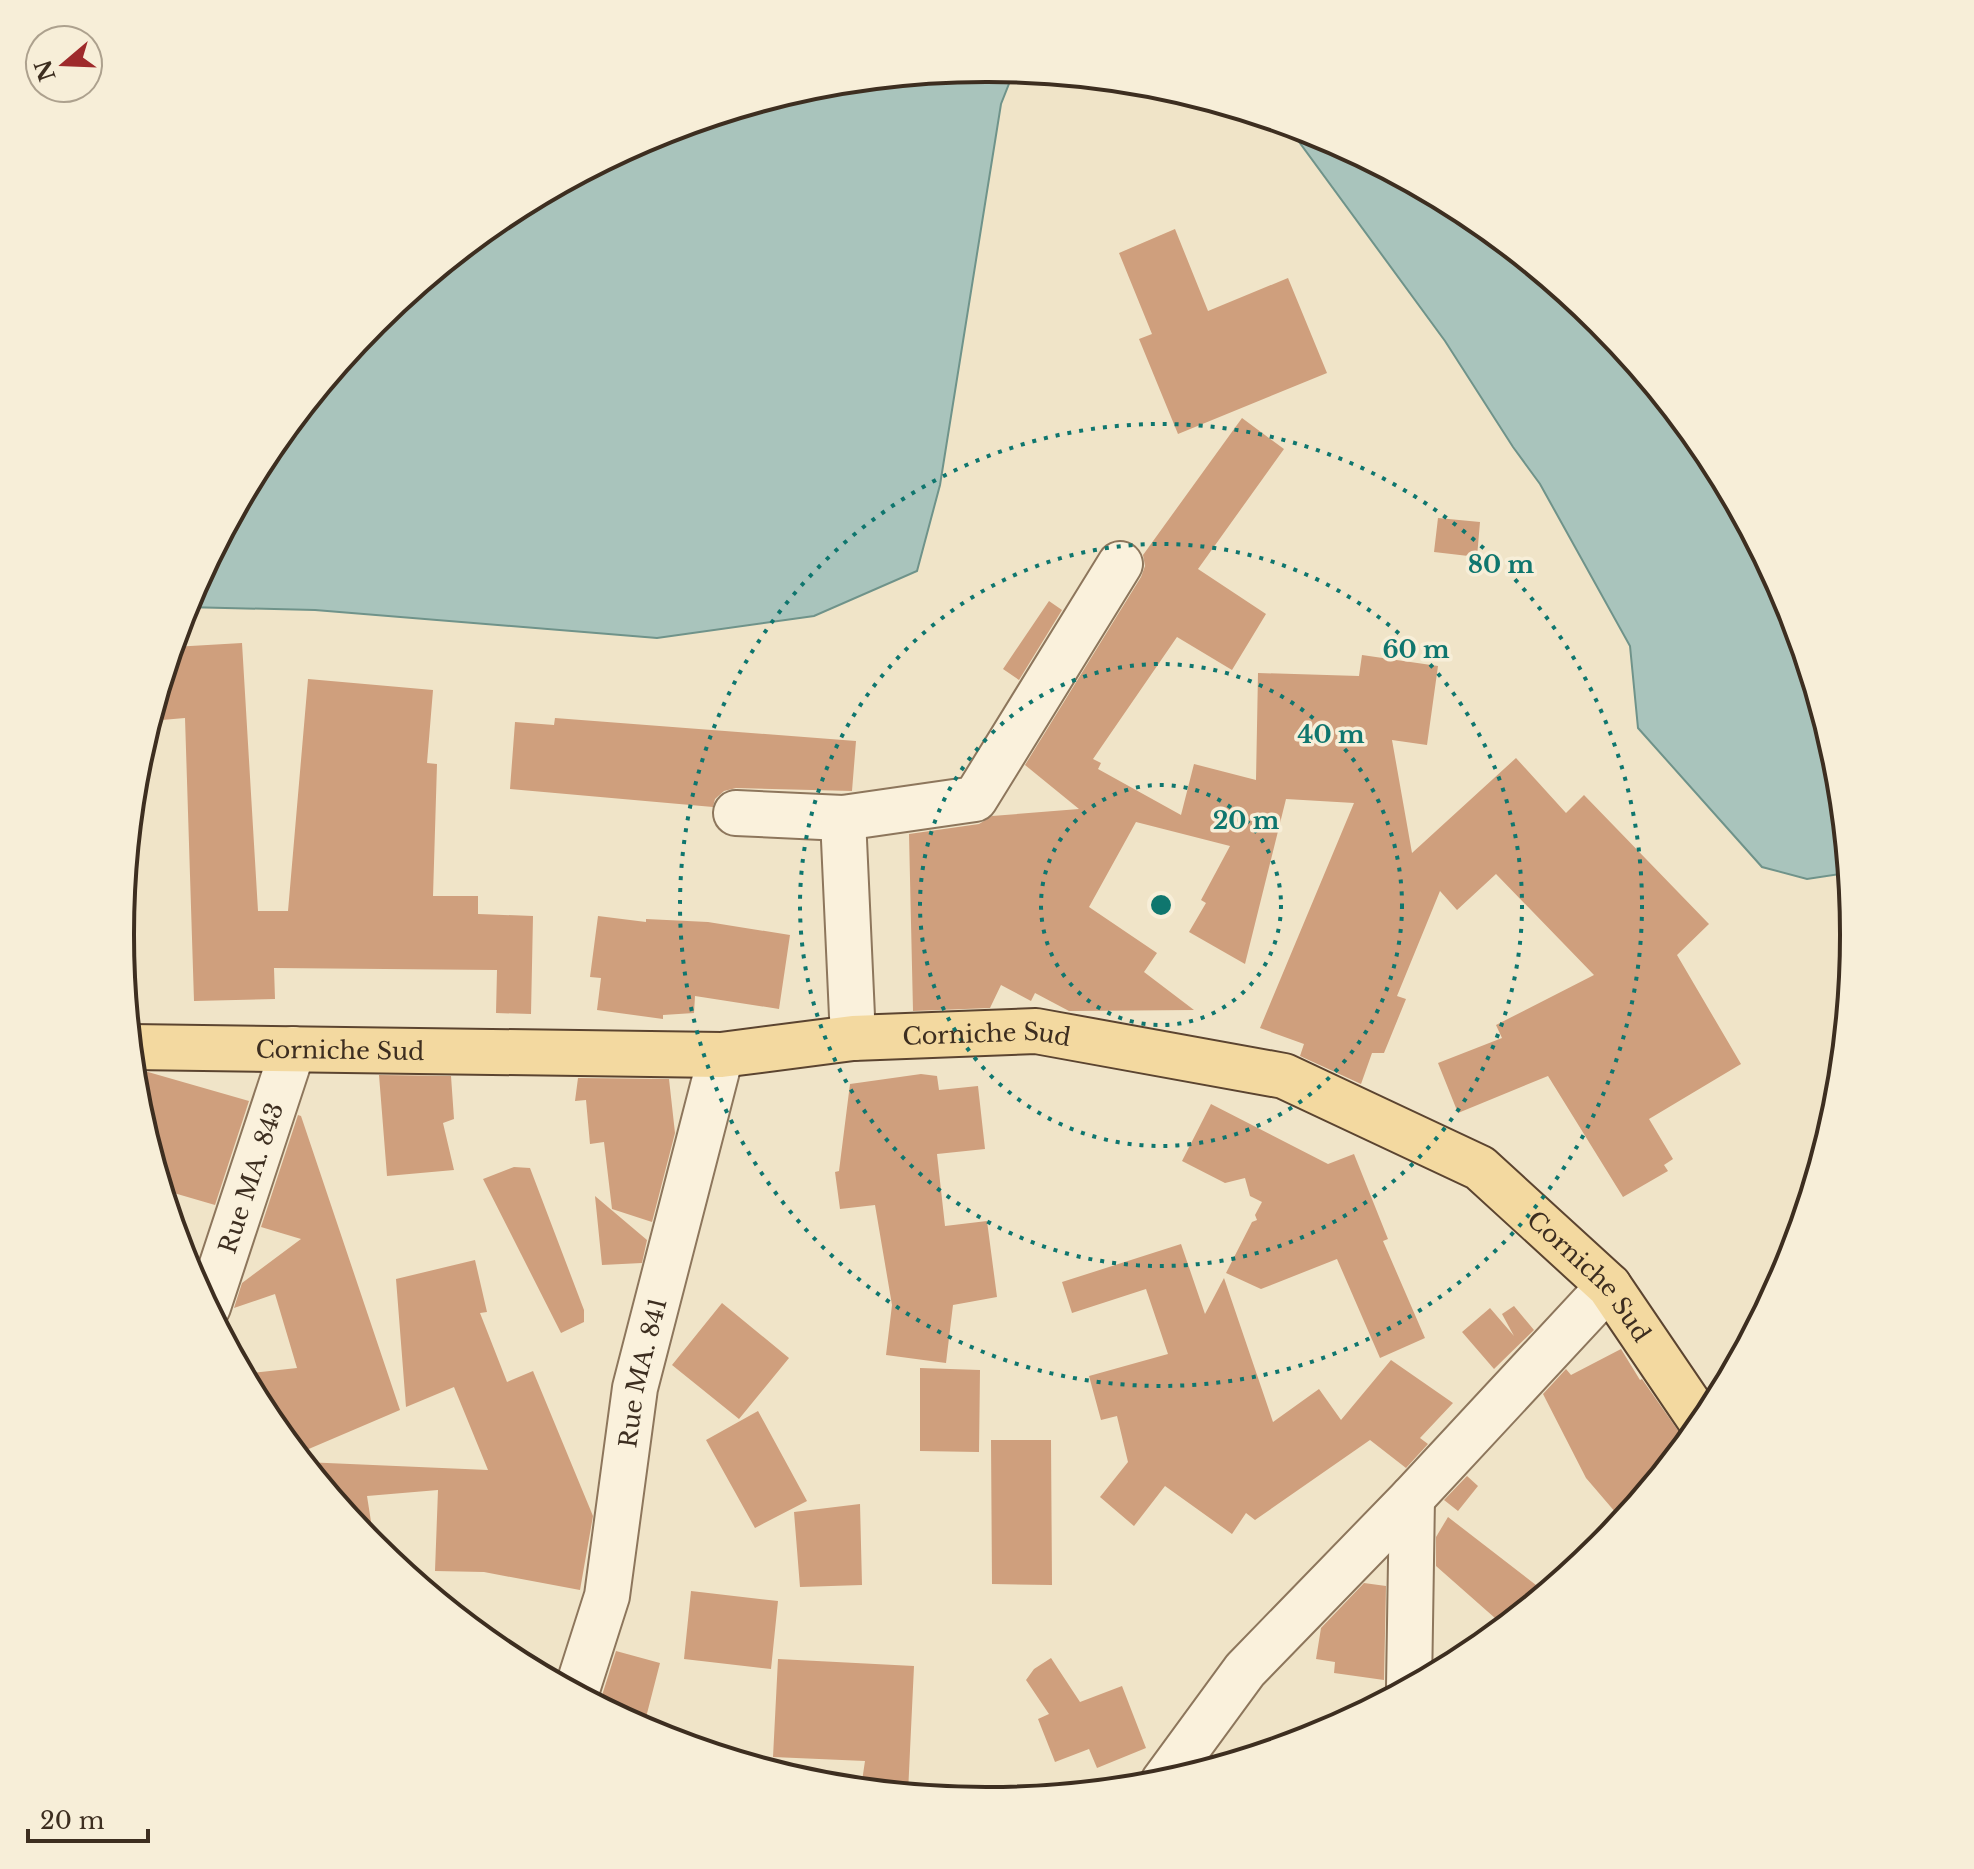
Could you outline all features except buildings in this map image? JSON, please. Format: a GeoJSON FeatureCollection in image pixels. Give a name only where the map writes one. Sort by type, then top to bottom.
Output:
{"type":"FeatureCollection","features":[{"type":"Feature","properties":{"kind":"main road","name":"Corniche Sud"},"geometry":{"type":"LineString","coordinates":[[142,1047],[721,1055],[853,1038],[1036,1031],[1284,1076],[1480,1168],[1609,1286],[1694,1411]]}},
{"type":"Feature","properties":{"kind":"street"},"geometry":{"type":"LineString","coordinates":[[736,813],[843,818],[975,799],[1120,564]]}},
{"type":"Feature","properties":{"kind":"street"},"geometry":{"type":"LineString","coordinates":[[843,818],[853,1038]]}},
{"type":"Feature","properties":{"kind":"street","name":"Rue MA. 843"},"geometry":{"type":"LineString","coordinates":[[213,1292],[293,1049]]}},
{"type":"Feature","properties":{"kind":"street","name":"Rue MA. 841"},"geometry":{"type":"LineString","coordinates":[[579,1683],[607,1596],[635,1388],[721,1055]]}},
{"type":"Feature","properties":{"kind":"street"},"geometry":{"type":"LineString","coordinates":[[1175,1766],[1245,1670],[1412,1498],[1609,1286]]}},
{"type":"Feature","properties":{"kind":"street"},"geometry":{"type":"LineString","coordinates":[[1409,1675],[1412,1498]]}},
{"type":"Feature","properties":{"kind":"water"},"geometry":{"type":"Polygon","coordinates":[[[1009,83],[1001,104],[940,485],[917,571],[814,616],[657,638],[315,610],[199,607],[249,508],[311,416],[346,372],[384,332],[468,258],[561,196],[610,170],[713,127],[821,98],[876,89],[931,84],[1009,83]]]}},
{"type":"Feature","properties":{"kind":"water"},"geometry":{"type":"Polygon","coordinates":[[[1299,142],[1413,196],[1506,258],[1590,332],[1628,372],[1663,416],[1725,508],[1775,608],[1794,660],[1823,768],[1838,874],[1807,879],[1762,867],[1638,728],[1630,646],[1540,484],[1445,341],[1299,142]]]}}]}
